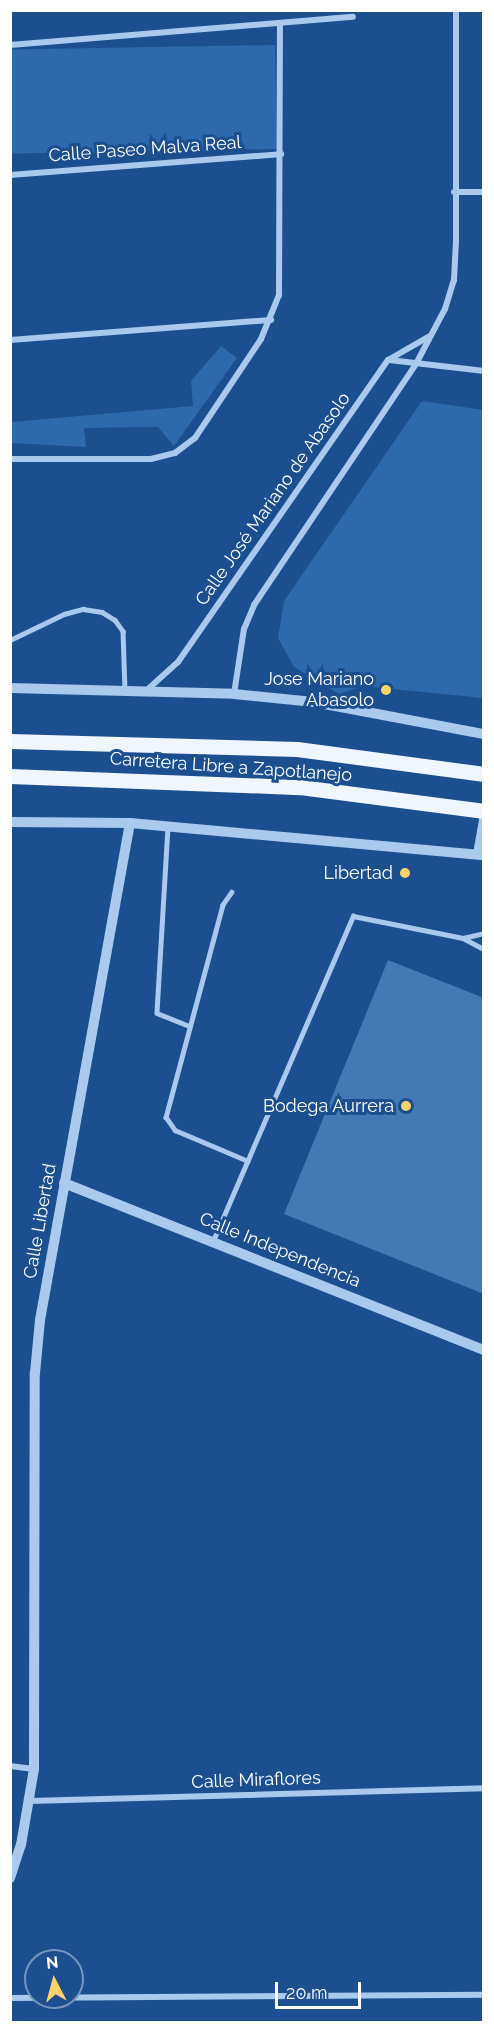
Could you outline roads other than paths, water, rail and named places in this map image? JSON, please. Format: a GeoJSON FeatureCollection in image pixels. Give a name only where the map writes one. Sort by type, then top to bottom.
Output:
{"type":"FeatureCollection","features":[{"type":"Feature","properties":{"kind":"main road","name":"Carretera Libre a Zapotlanejo"},"geometry":{"type":"LineString","coordinates":[[11,739],[297,749],[483,774]]}},
{"type":"Feature","properties":{"kind":"main road","name":"Carretera Libre a Zapotlanejo"},"geometry":{"type":"LineString","coordinates":[[10,776],[300,787],[483,811]]}},
{"type":"Feature","properties":{"kind":"street"},"geometry":{"type":"LineString","coordinates":[[234,694],[244,629],[254,605],[417,362],[445,309],[454,280],[458,79],[456,10]]}},
{"type":"Feature","properties":{"kind":"street"},"geometry":{"type":"LineString","coordinates":[[10,45],[353,17]]}},
{"type":"Feature","properties":{"kind":"street"},"geometry":{"type":"LineString","coordinates":[[10,459],[151,459],[175,453],[195,438],[271,320],[279,295],[280,24]]}},
{"type":"Feature","properties":{"kind":"street","name":"Calle Paseo Malva Real"},"geometry":{"type":"LineString","coordinates":[[10,175],[281,154]]}},
{"type":"Feature","properties":{"kind":"street"},"geometry":{"type":"LineString","coordinates":[[454,192],[483,192]]}},
{"type":"Feature","properties":{"kind":"street"},"geometry":{"type":"LineString","coordinates":[[10,340],[271,320]]}},
{"type":"Feature","properties":{"kind":"street","name":"Calle José Mariano de Abasolo"},"geometry":{"type":"LineString","coordinates":[[147,690],[178,662],[388,360],[431,335]]}},
{"type":"Feature","properties":{"kind":"street"},"geometry":{"type":"LineString","coordinates":[[388,360],[483,371]]}},
{"type":"Feature","properties":{"kind":"street"},"geometry":{"type":"LineString","coordinates":[[10,688],[234,694],[314,702],[483,734]]}},
{"type":"Feature","properties":{"kind":"street"},"geometry":{"type":"LineString","coordinates":[[10,822],[130,823],[481,854],[483,819]]}},
{"type":"Feature","properties":{"kind":"street","name":"Calle Libertad"},"geometry":{"type":"LineString","coordinates":[[10,1878],[30,1801],[34,1768],[34,1373],[64,1183],[130,823]]}},
{"type":"Feature","properties":{"kind":"street","name":"Calle Independencia"},"geometry":{"type":"LineString","coordinates":[[64,1183],[483,1350]]}},
{"type":"Feature","properties":{"kind":"street"},"geometry":{"type":"LineString","coordinates":[[10,1766],[34,1768]]}},
{"type":"Feature","properties":{"kind":"street","name":"Calle Miraflores"},"geometry":{"type":"LineString","coordinates":[[30,1801],[483,1788]]}},
{"type":"Feature","properties":{"kind":"street"},"geometry":{"type":"LineString","coordinates":[[10,1998],[483,1995]]}},
{"type":"Feature","properties":{"kind":"lane"},"geometry":{"type":"LineString","coordinates":[[10,640],[64,614],[83,609],[102,612],[115,620],[123,631],[125,690]]}},
{"type":"Feature","properties":{"kind":"lane"},"geometry":{"type":"LineString","coordinates":[[168,827],[157,1013],[189,1026]]}},
{"type":"Feature","properties":{"kind":"lane"},"geometry":{"type":"LineString","coordinates":[[232,892],[223,904],[166,1117],[175,1130],[248,1161]]}},
{"type":"Feature","properties":{"kind":"lane"},"geometry":{"type":"LineString","coordinates":[[213,1241],[353,916],[463,938],[483,949]]}},
{"type":"Feature","properties":{"kind":"lane"},"geometry":{"type":"LineString","coordinates":[[463,938],[483,933]]}},
{"type":"Feature","properties":{"kind":"place","name":"Jose Mariano Abasolo"},"geometry":{"type":"Point","coordinates":[386,690]}},
{"type":"Feature","properties":{"kind":"place","name":"Libertad"},"geometry":{"type":"Point","coordinates":[405,873]}},
{"type":"Feature","properties":{"kind":"place","name":"Bodega Aurrera"},"geometry":{"type":"Point","coordinates":[406,1106]}}]}
